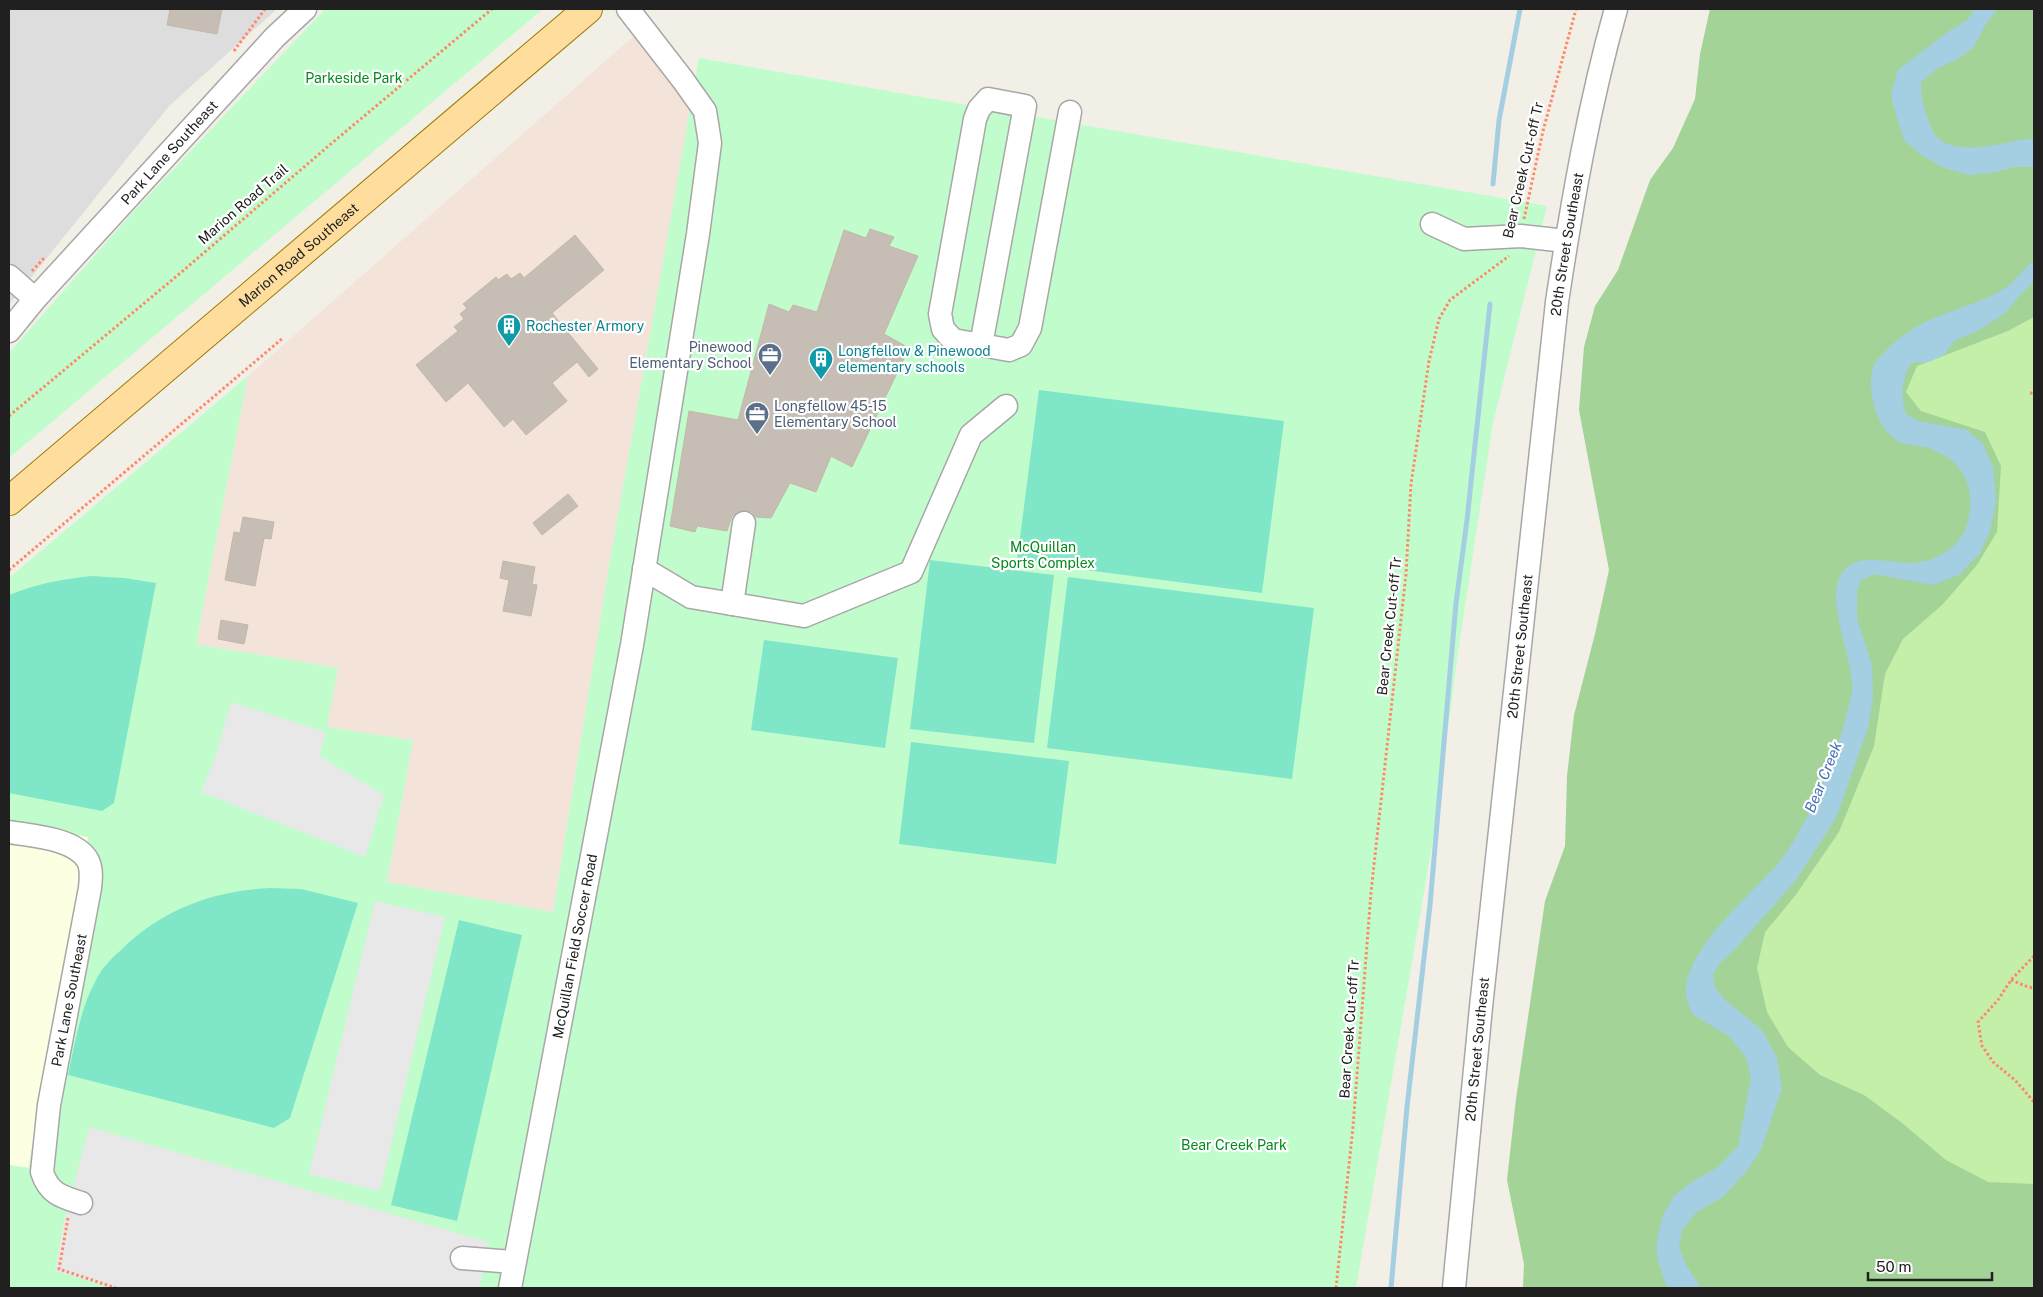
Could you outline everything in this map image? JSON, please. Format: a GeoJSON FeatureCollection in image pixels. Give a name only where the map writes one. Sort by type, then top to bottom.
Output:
{"type":"FeatureCollection","features":[{"type":"Feature","properties":{"kind":"main road","name":"Marion Road Southeast"},"geometry":{"type":"LineString","coordinates":[[9,501],[588,9]]}},
{"type":"Feature","properties":{"kind":"street","name":"Park Lane Southeast"},"geometry":{"type":"LineString","coordinates":[[9,331],[275,37],[305,9]]}},
{"type":"Feature","properties":{"kind":"street","name":"McQuillan Field Soccer Road"},"geometry":{"type":"LineString","coordinates":[[510,1288],[639,604],[710,144],[704,111],[684,80],[628,9]]}},
{"type":"Feature","properties":{"kind":"street","name":"20th Street Southeast"},"geometry":{"type":"LineString","coordinates":[[1454,1288],[1481,1007],[1512,734],[1549,376],[1566,241],[1596,90],[1616,9]]}},
{"type":"Feature","properties":{"kind":"street"},"geometry":{"type":"LineString","coordinates":[[981,345],[1025,106],[988,99],[979,109],[975,119],[940,314],[943,328],[953,340],[981,345],[1009,350],[1021,345],[1030,328],[1070,112]]}},
{"type":"Feature","properties":{"kind":"street"},"geometry":{"type":"LineString","coordinates":[[1432,224],[1464,239],[1521,236],[1566,241]]}},
{"type":"Feature","properties":{"kind":"street"},"geometry":{"type":"LineString","coordinates":[[9,276],[36,299]]}},
{"type":"Feature","properties":{"kind":"street"},"geometry":{"type":"LineString","coordinates":[[644,569],[691,597],[804,616],[911,572],[971,435],[1006,406]]}},
{"type":"Feature","properties":{"kind":"street"},"geometry":{"type":"LineString","coordinates":[[732,604],[744,523]]}},
{"type":"Feature","properties":{"kind":"street","name":"Park Lane Southeast"},"geometry":{"type":"LineString","coordinates":[[9,832],[60,842],[82,853],[88,862],[91,876],[49,1105],[42,1172],[45,1183],[75,1207]]}},
{"type":"Feature","properties":{"kind":"street"},"geometry":{"type":"LineString","coordinates":[[462,1258],[514,1262]]}},
{"type":"Feature","properties":{"kind":"path","name":"Marion Road Trail"},"geometry":{"type":"LineString","coordinates":[[9,416],[492,9]]}},
{"type":"Feature","properties":{"kind":"path","name":"Bear Creek Cut-off Tr"},"geometry":{"type":"LineString","coordinates":[[1336,1288],[1353,1127],[1371,892],[1406,574],[1411,484],[1429,361],[1439,319],[1450,300],[1516,251],[1521,236],[1543,131],[1576,9]]}},
{"type":"Feature","properties":{"kind":"path"},"geometry":{"type":"LineString","coordinates":[[9,570],[283,338]]}},
{"type":"Feature","properties":{"kind":"path"},"geometry":{"type":"LineString","coordinates":[[2034,956],[2010,980],[1998,1000],[1978,1022],[1982,1046],[1994,1063],[2015,1080],[2034,1102]]}},
{"type":"Feature","properties":{"kind":"path"},"geometry":{"type":"LineString","coordinates":[[2010,980],[2034,988]]}},
{"type":"Feature","properties":{"kind":"path"},"geometry":{"type":"LineString","coordinates":[[75,1207],[59,1269],[116,1288]]}},
{"type":"Feature","properties":{"kind":"shaded area"},"geometry":{"type":"Polygon","coordinates":[[[9,9],[277,9],[169,106],[9,305],[9,9]]]}},
{"type":"Feature","properties":{"kind":"shaded area","name":"Rochester Armory"},"geometry":{"type":"Polygon","coordinates":[[[634,36],[691,105],[608,571],[553,912],[387,882],[413,740],[326,727],[337,668],[196,644],[248,376],[634,36]]]}},
{"type":"Feature","properties":{"kind":"shaded area"},"geometry":{"type":"Polygon","coordinates":[[[231,702],[326,732],[319,756],[384,795],[365,857],[201,792],[216,755],[231,702]]]}},
{"type":"Feature","properties":{"kind":"shaded area"},"geometry":{"type":"Polygon","coordinates":[[[9,823],[88,837],[28,1168],[9,1165],[9,823]]]}},
{"type":"Feature","properties":{"kind":"shaded area"},"geometry":{"type":"Polygon","coordinates":[[[375,901],[445,917],[380,1191],[309,1174],[375,901]]]}},
{"type":"Feature","properties":{"kind":"shaded area"},"geometry":{"type":"Polygon","coordinates":[[[89,1127],[488,1242],[480,1288],[114,1288],[55,1271],[63,1226],[89,1127]]]}},
{"type":"Feature","properties":{"kind":"green space","name":"Parkeside Park"},"geometry":{"type":"Polygon","coordinates":[[[325,9],[543,9],[9,458],[9,353],[133,212],[325,9]]]}},
{"type":"Feature","properties":{"kind":"green space"},"geometry":{"type":"Polygon","coordinates":[[[1710,9],[2034,9],[2034,317],[2008,331],[1917,366],[1906,392],[1921,411],[1985,432],[2001,466],[1997,532],[1977,565],[1942,605],[1903,639],[1885,674],[1874,746],[1839,832],[1795,896],[1765,932],[1757,968],[1767,1012],[1788,1047],[1820,1075],[1864,1095],[1902,1123],[1946,1160],[1988,1182],[2034,1184],[2034,1288],[1523,1288],[1524,1264],[1507,1180],[1516,1099],[1545,901],[1565,846],[1567,776],[1574,715],[1609,570],[1579,410],[1584,347],[1595,306],[1618,270],[1650,180],[1673,148],[1695,99],[1700,54],[1710,9]]]}},
{"type":"Feature","properties":{"kind":"green space","name":"McQuillan Sports Complex"},"geometry":{"type":"Polygon","coordinates":[[[699,58],[1547,206],[1493,423],[1459,645],[1436,822],[1356,1288],[9,1288],[9,1165],[29,1168],[88,837],[9,823],[9,578],[248,376],[196,644],[338,668],[327,727],[413,740],[387,882],[553,912],[608,571],[699,58]]]}},
{"type":"Feature","properties":{"kind":"green space"},"geometry":{"type":"Polygon","coordinates":[[[2034,142],[2034,1237],[1902,1232],[1741,990],[1846,430],[2034,142]]]}},
{"type":"Feature","properties":{"kind":"green space"},"geometry":{"type":"Polygon","coordinates":[[[1039,390],[1284,421],[1262,593],[1017,561],[1039,390]]]}},
{"type":"Feature","properties":{"kind":"green space"},"geometry":{"type":"Polygon","coordinates":[[[930,560],[1054,575],[1034,743],[910,729],[930,560]]]}},
{"type":"Feature","properties":{"kind":"green space"},"geometry":{"type":"Polygon","coordinates":[[[91,576],[124,578],[156,583],[114,803],[102,811],[9,793],[9,595],[49,582],[91,576]]]}},
{"type":"Feature","properties":{"kind":"green space"},"geometry":{"type":"Polygon","coordinates":[[[1068,577],[1314,608],[1292,779],[1047,748],[1068,577]]]}},
{"type":"Feature","properties":{"kind":"green space"},"geometry":{"type":"Polygon","coordinates":[[[764,640],[898,658],[885,748],[751,730],[764,640]]]}},
{"type":"Feature","properties":{"kind":"green space"},"geometry":{"type":"Polygon","coordinates":[[[911,742],[1069,761],[1056,864],[899,844],[911,742]]]}},
{"type":"Feature","properties":{"kind":"green space"},"geometry":{"type":"Polygon","coordinates":[[[270,888],[301,889],[358,903],[290,1118],[274,1128],[68,1075],[79,1026],[90,991],[106,964],[153,924],[189,905],[228,893],[270,888]]]}},
{"type":"Feature","properties":{"kind":"green space"},"geometry":{"type":"Polygon","coordinates":[[[459,920],[522,935],[457,1221],[391,1205],[459,920]]]}},
{"type":"Feature","properties":{"kind":"water"},"geometry":{"type":"Polygon","coordinates":[[[1975,9],[1998,9],[1987,22],[1973,48],[1958,59],[1938,68],[1921,82],[1921,91],[1930,124],[1937,137],[1946,143],[1956,146],[1980,147],[2026,139],[2034,140],[2034,167],[2015,167],[1990,173],[1969,175],[1944,168],[1921,155],[1904,140],[1891,93],[1898,70],[1945,34],[1967,20],[1975,9]]]}},
{"type":"Feature","properties":{"kind":"water"},"geometry":{"type":"Polygon","coordinates":[[[2034,260],[2034,282],[2005,313],[1978,331],[1955,340],[1944,355],[1929,362],[1911,363],[1905,376],[1902,394],[1906,414],[1918,421],[1967,430],[1983,444],[1993,467],[1996,501],[1990,531],[1980,553],[1959,575],[1932,585],[1875,574],[1861,580],[1857,592],[1857,619],[1872,665],[1873,697],[1868,728],[1836,818],[1796,880],[1736,948],[1719,964],[1713,975],[1715,987],[1724,999],[1762,1030],[1777,1058],[1782,1088],[1761,1150],[1745,1173],[1724,1196],[1696,1213],[1682,1230],[1679,1247],[1686,1265],[1701,1288],[1669,1288],[1665,1283],[1657,1258],[1657,1239],[1663,1215],[1674,1196],[1693,1181],[1718,1167],[1738,1146],[1751,1078],[1746,1058],[1730,1037],[1692,1014],[1686,996],[1688,978],[1695,961],[1706,943],[1786,854],[1811,809],[1831,764],[1843,728],[1852,690],[1849,663],[1836,601],[1840,576],[1846,568],[1863,560],[1913,563],[1937,557],[1958,541],[1966,527],[1970,501],[1969,489],[1965,478],[1951,460],[1941,453],[1922,446],[1902,443],[1893,438],[1886,430],[1875,409],[1872,398],[1871,386],[1874,365],[1888,349],[1914,328],[1999,292],[2034,260]]]}},
{"type":"Feature","properties":{"kind":"building"},"geometry":{"type":"Polygon","coordinates":[[[170,9],[222,9],[217,34],[167,25],[170,9]]]}},
{"type":"Feature","properties":{"kind":"building","name":"Longfellow & Pinewood elementary schools"},"geometry":{"type":"Polygon","coordinates":[[[870,229],[894,237],[889,246],[918,256],[884,334],[909,348],[852,467],[831,456],[816,492],[790,483],[771,518],[756,517],[752,512],[745,510],[739,511],[732,516],[727,531],[697,526],[695,532],[670,526],[689,411],[738,420],[769,304],[789,312],[793,305],[817,312],[844,230],[866,238],[870,229]]]}},
{"type":"Feature","properties":{"kind":"building","name":"Rochester Armory"},"geometry":{"type":"Polygon","coordinates":[[[575,235],[604,270],[552,313],[598,369],[589,377],[577,362],[552,383],[567,401],[526,435],[513,419],[504,427],[468,383],[446,402],[416,365],[458,331],[454,327],[464,319],[460,314],[467,308],[463,304],[496,277],[498,280],[507,274],[511,279],[520,273],[524,278],[575,235]]]}},
{"type":"Feature","properties":{"kind":"building"},"geometry":{"type":"Polygon","coordinates":[[[568,494],[578,506],[542,535],[533,523],[568,494]]]}},
{"type":"Feature","properties":{"kind":"building"},"geometry":{"type":"Polygon","coordinates":[[[243,517],[274,522],[271,539],[264,538],[255,586],[225,580],[234,532],[240,533],[243,517]]]}},
{"type":"Feature","properties":{"kind":"building"},"geometry":{"type":"Polygon","coordinates":[[[503,561],[535,567],[532,584],[537,585],[531,616],[503,611],[509,580],[500,578],[503,561]]]}},
{"type":"Feature","properties":{"kind":"building"},"geometry":{"type":"Polygon","coordinates":[[[221,620],[248,625],[244,644],[218,639],[221,620]]]}},
{"type":"Feature","properties":{"kind":"waterway"},"geometry":{"type":"LineString","coordinates":[[1493,184],[1499,120],[1520,9]]}},
{"type":"Feature","properties":{"kind":"waterway"},"geometry":{"type":"LineString","coordinates":[[1391,1288],[1407,1107],[1430,905],[1456,603],[1467,520],[1490,304]]}},
{"type":"Feature","properties":{"kind":"place","name":"Rochester Armory"},"geometry":{"type":"Point","coordinates":[509,347]}},
{"type":"Feature","properties":{"kind":"place","name":"Pinewood Elementary School"},"geometry":{"type":"Point","coordinates":[770,376]}},
{"type":"Feature","properties":{"kind":"place","name":"Longfellow & Pinewood elementary schools"},"geometry":{"type":"Point","coordinates":[821,380]}},
{"type":"Feature","properties":{"kind":"place","name":"Longfellow 45-15 Elementary School"},"geometry":{"type":"Point","coordinates":[757,435]}},
{"type":"Feature","properties":{"kind":"water label","name":"Bear Creek"},"geometry":{"type":"Point","coordinates":[1823,777]}},
{"type":"Feature","properties":{"kind":"park label","name":"Bear Creek Park"},"geometry":{"type":"Point","coordinates":[1234,1145]}}]}
